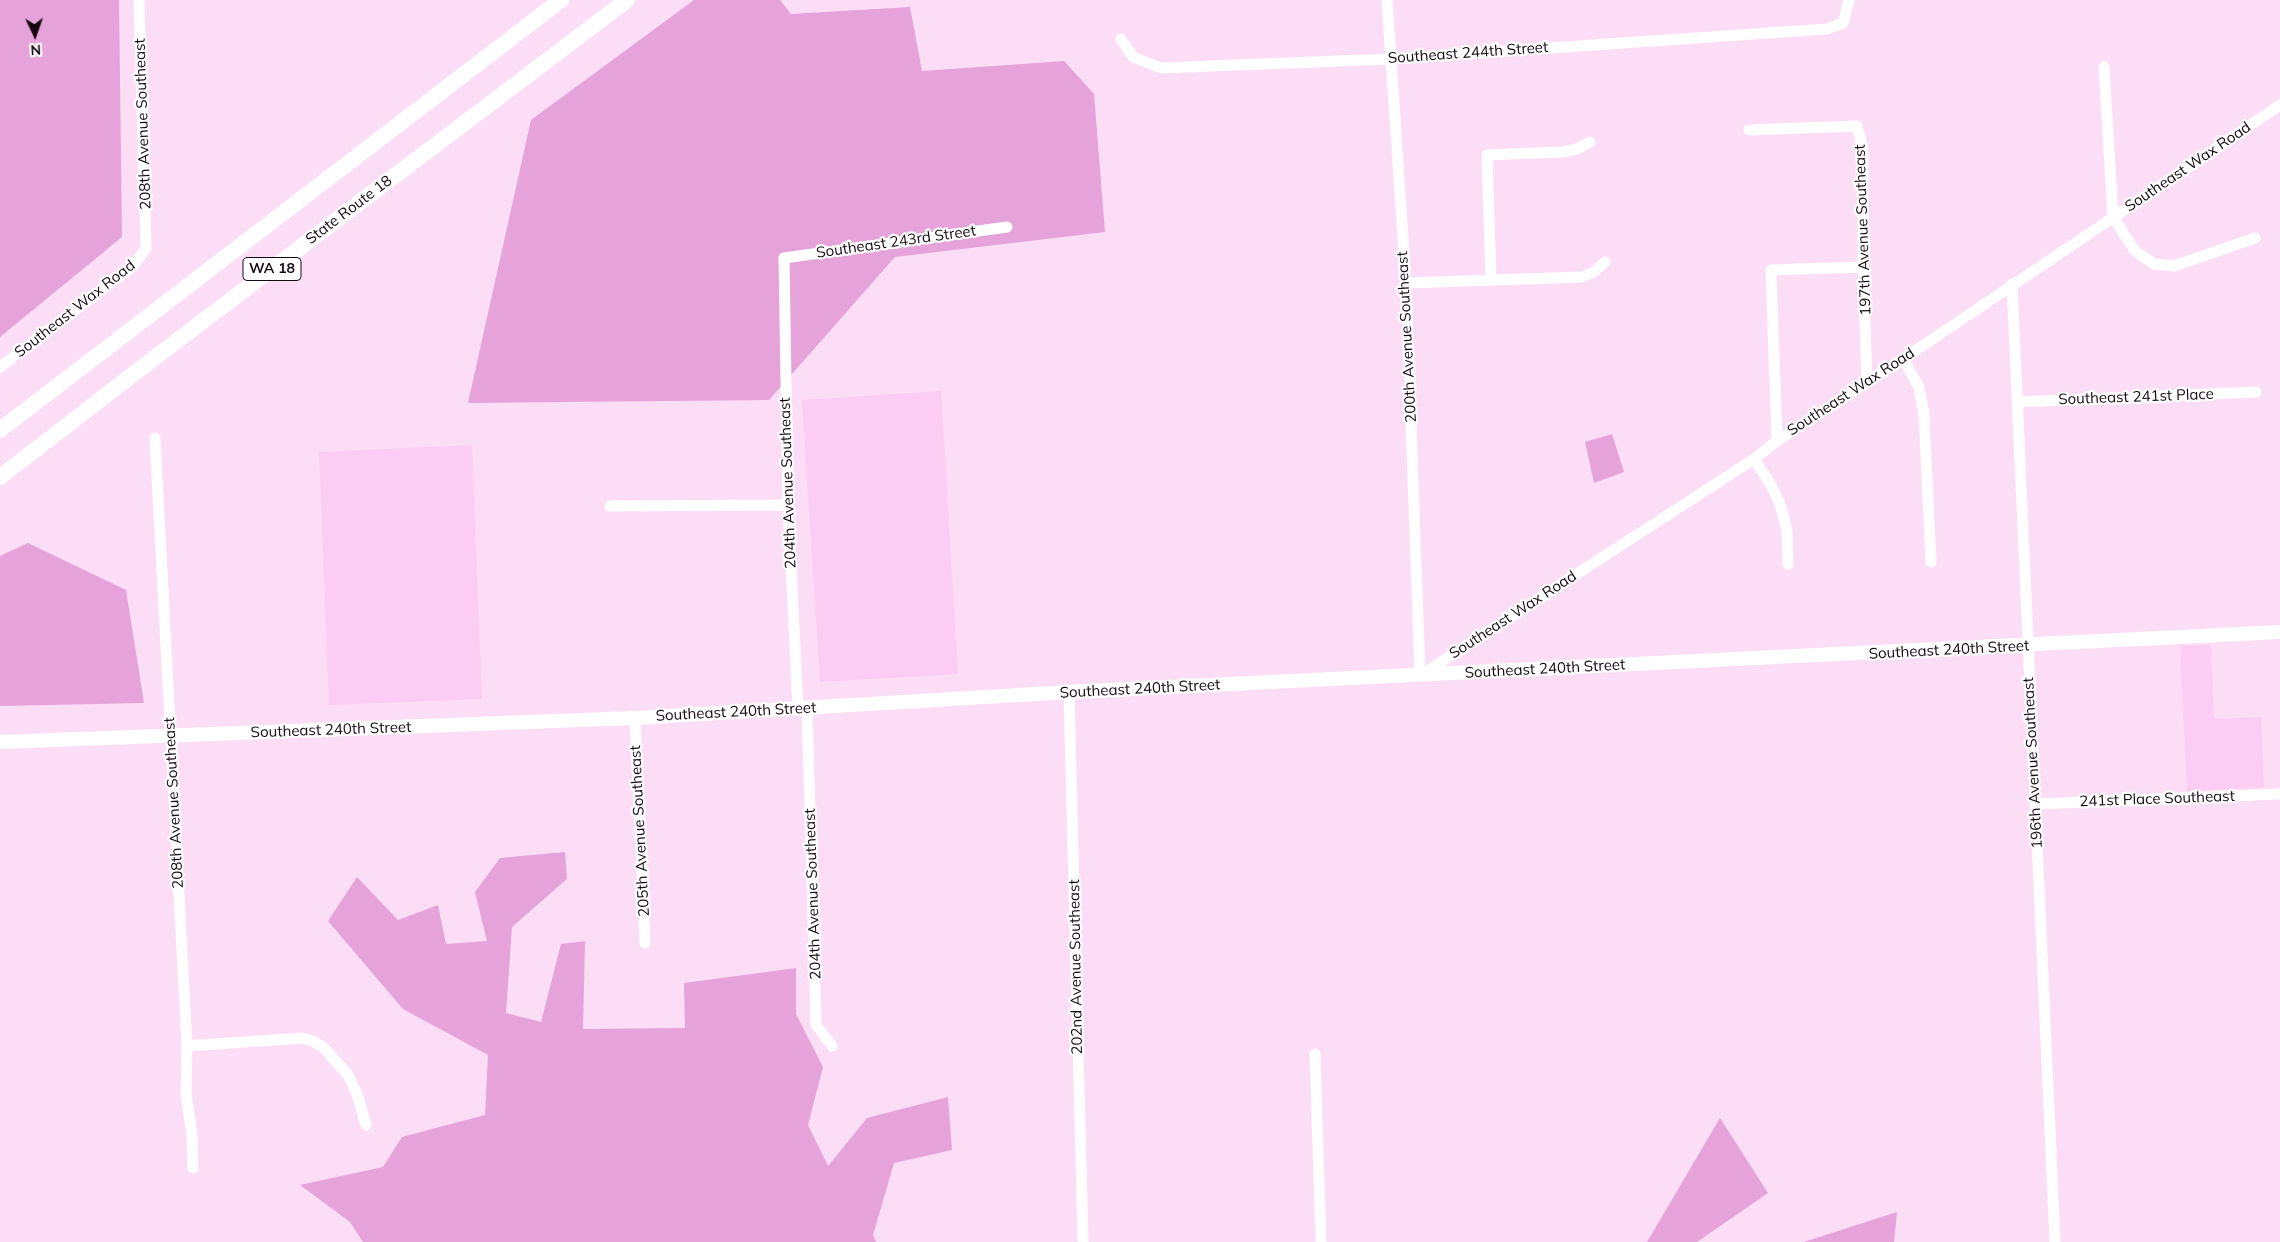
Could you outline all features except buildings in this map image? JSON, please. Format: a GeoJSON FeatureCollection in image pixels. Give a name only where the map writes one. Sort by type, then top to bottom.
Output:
{"type":"FeatureCollection","features":[{"type":"Feature","properties":{"kind":"highway","name":"WA 18"},"geometry":{"type":"LineString","coordinates":[[0,430],[561,0]]}},
{"type":"Feature","properties":{"kind":"highway","name":"State Route 18"},"geometry":{"type":"LineString","coordinates":[[0,477],[627,0]]}},
{"type":"Feature","properties":{"kind":"main road","name":"Southeast 240th Street"},"geometry":{"type":"LineString","coordinates":[[0,742],[171,734],[332,731],[635,718],[1069,692],[2028,646],[2280,632]]}},
{"type":"Feature","properties":{"kind":"street","name":"208th Avenue Southeast"},"geometry":{"type":"LineString","coordinates":[[139,0],[146,248]]}},
{"type":"Feature","properties":{"kind":"street","name":"200th Avenue Southeast"},"geometry":{"type":"LineString","coordinates":[[1387,0],[1406,283],[1420,675]]}},
{"type":"Feature","properties":{"kind":"street","name":"Southeast 244th Street"},"geometry":{"type":"LineString","coordinates":[[1121,38],[1133,57],[1161,68],[1390,59],[1827,29],[1843,23],[1849,0]]}},
{"type":"Feature","properties":{"kind":"street"},"geometry":{"type":"LineString","coordinates":[[2104,67],[2113,217],[2135,251],[2145,260],[2165,266],[2181,264],[2255,238]]}},
{"type":"Feature","properties":{"kind":"street","name":"Southeast Wax Road"},"geometry":{"type":"LineString","coordinates":[[1420,675],[1754,459],[1777,441],[1868,383],[2012,284],[2280,105]]}},
{"type":"Feature","properties":{"kind":"street","name":"197th Avenue Southeast"},"geometry":{"type":"LineString","coordinates":[[1749,130],[1856,126],[1863,149],[1863,267],[1868,383]]}},
{"type":"Feature","properties":{"kind":"street"},"geometry":{"type":"LineString","coordinates":[[1491,280],[1487,155],[1562,152],[1577,149],[1590,142]]}},
{"type":"Feature","properties":{"kind":"street","name":"Southeast 243rd Street"},"geometry":{"type":"LineString","coordinates":[[784,258],[1007,227]]}},
{"type":"Feature","properties":{"kind":"street","name":"Southeast Wax Road"},"geometry":{"type":"LineString","coordinates":[[0,367],[133,266],[146,248]]}},
{"type":"Feature","properties":{"kind":"street","name":"204th Avenue Southeast"},"geometry":{"type":"LineString","coordinates":[[784,258],[788,505],[803,708],[816,1025],[832,1046]]}},
{"type":"Feature","properties":{"kind":"street"},"geometry":{"type":"LineString","coordinates":[[1406,283],[1582,277],[1594,272],[1604,262]]}},
{"type":"Feature","properties":{"kind":"street"},"geometry":{"type":"LineString","coordinates":[[1777,441],[1771,270],[1863,267]]}},
{"type":"Feature","properties":{"kind":"street","name":"196th Avenue Southeast"},"geometry":{"type":"LineString","coordinates":[[2012,284],[2055,1242]]}},
{"type":"Feature","properties":{"kind":"street"},"geometry":{"type":"LineString","coordinates":[[1903,359],[1919,388],[1924,415],[1931,562]]}},
{"type":"Feature","properties":{"kind":"street","name":"Southeast 241st Place"},"geometry":{"type":"LineString","coordinates":[[2017,402],[2256,392]]}},
{"type":"Feature","properties":{"kind":"street","name":"208th Avenue Southeast"},"geometry":{"type":"LineString","coordinates":[[155,438],[187,1046],[186,1094],[192,1135],[193,1168]]}},
{"type":"Feature","properties":{"kind":"street"},"geometry":{"type":"LineString","coordinates":[[1754,459],[1777,494],[1783,511],[1787,530],[1788,564]]}},
{"type":"Feature","properties":{"kind":"street"},"geometry":{"type":"LineString","coordinates":[[610,506],[788,505]]}},
{"type":"Feature","properties":{"kind":"street","name":"202nd Avenue Southeast"},"geometry":{"type":"LineString","coordinates":[[1069,692],[1083,1242]]}},
{"type":"Feature","properties":{"kind":"street","name":"205th Avenue Southeast"},"geometry":{"type":"LineString","coordinates":[[635,718],[645,943]]}},
{"type":"Feature","properties":{"kind":"street","name":"241st Place Southeast"},"geometry":{"type":"LineString","coordinates":[[2035,804],[2280,794]]}},
{"type":"Feature","properties":{"kind":"street"},"geometry":{"type":"LineString","coordinates":[[187,1046],[302,1038],[313,1041],[323,1047],[348,1075],[357,1094],[366,1125]]}},
{"type":"Feature","properties":{"kind":"street"},"geometry":{"type":"LineString","coordinates":[[1315,1054],[1321,1242]]}},
{"type":"Feature","properties":{"kind":"shaded area"},"geometry":{"type":"Polygon","coordinates":[[[0,0],[119,0],[122,237],[0,337],[0,0]]]}},
{"type":"Feature","properties":{"kind":"shaded area"},"geometry":{"type":"Polygon","coordinates":[[[694,0],[780,0],[791,14],[910,7],[922,71],[1064,61],[1094,94],[1105,232],[895,257],[769,400],[468,403],[531,120],[694,0]]]}},
{"type":"Feature","properties":{"kind":"shaded area"},"geometry":{"type":"Polygon","coordinates":[[[941,391],[958,674],[820,682],[802,400],[941,391]]]}},
{"type":"Feature","properties":{"kind":"shaded area"},"geometry":{"type":"Polygon","coordinates":[[[1612,434],[1624,472],[1594,483],[1585,442],[1612,434]]]}},
{"type":"Feature","properties":{"kind":"shaded area"},"geometry":{"type":"Polygon","coordinates":[[[472,445],[482,699],[329,705],[319,452],[472,445]]]}},
{"type":"Feature","properties":{"kind":"shaded area"},"geometry":{"type":"Polygon","coordinates":[[[28,543],[126,590],[144,703],[0,706],[0,556],[28,543]]]}},
{"type":"Feature","properties":{"kind":"shaded area"},"geometry":{"type":"Polygon","coordinates":[[[2211,645],[2214,719],[2261,717],[2264,787],[2187,791],[2180,646],[2211,645]]]}},
{"type":"Feature","properties":{"kind":"shaded area"},"geometry":{"type":"Polygon","coordinates":[[[565,852],[567,879],[512,927],[506,1013],[541,1022],[561,944],[585,941],[583,1029],[685,1028],[684,983],[796,968],[796,1014],[823,1067],[808,1125],[828,1166],[867,1118],[948,1097],[952,1150],[894,1163],[873,1235],[876,1242],[363,1242],[350,1222],[300,1185],[383,1167],[402,1137],[485,1115],[488,1055],[403,1009],[328,921],[357,877],[398,920],[438,905],[446,944],[487,941],[475,892],[500,858],[565,852]]]}},
{"type":"Feature","properties":{"kind":"shaded area"},"geometry":{"type":"Polygon","coordinates":[[[1720,1118],[1768,1193],[1697,1242],[1647,1242],[1720,1118]]]}},
{"type":"Feature","properties":{"kind":"shaded area"},"geometry":{"type":"Polygon","coordinates":[[[1897,1212],[1894,1242],[1804,1242],[1897,1212]]]}}]}
